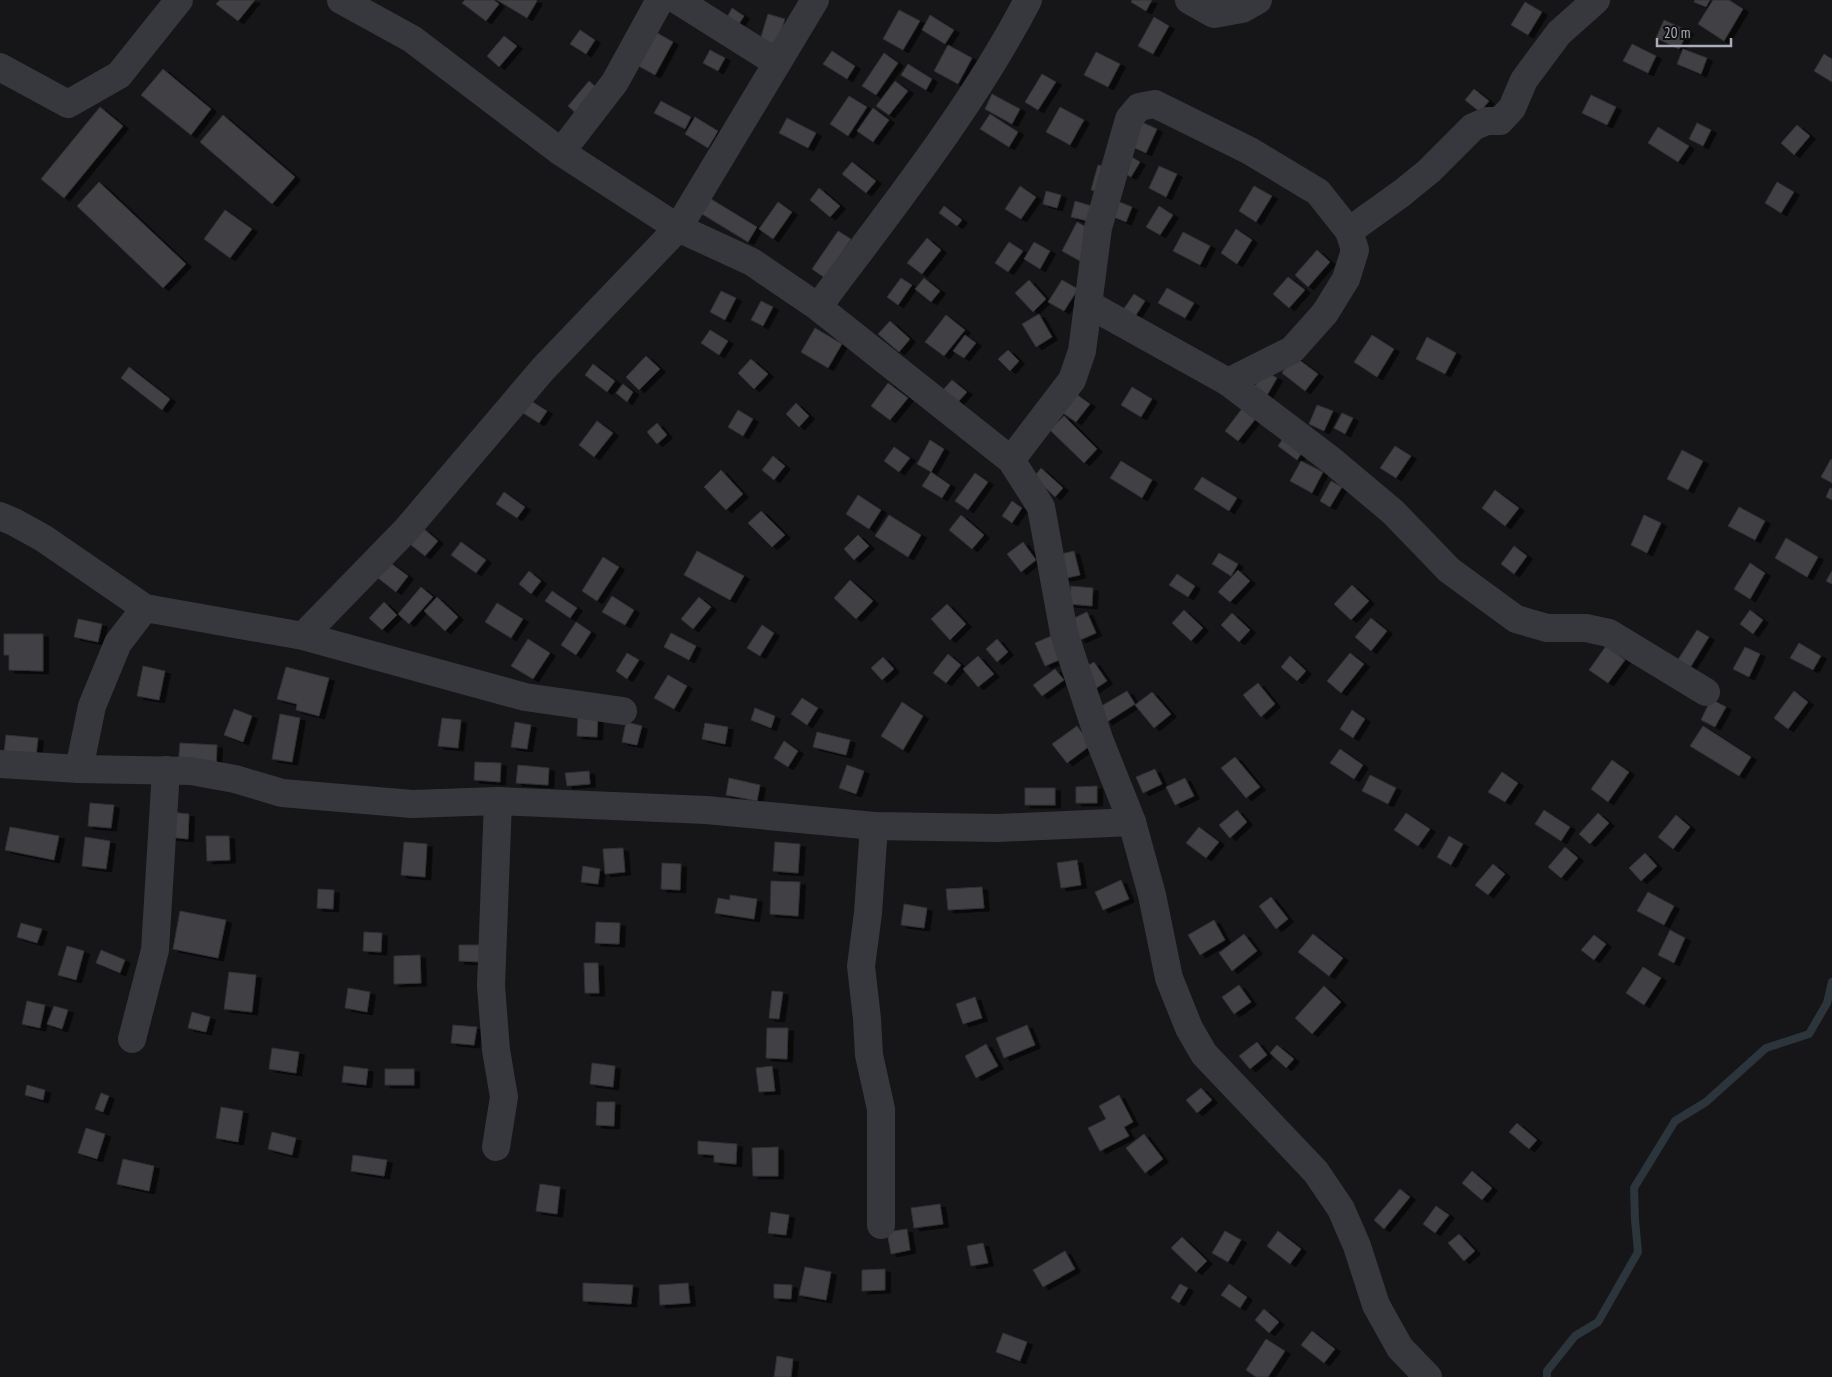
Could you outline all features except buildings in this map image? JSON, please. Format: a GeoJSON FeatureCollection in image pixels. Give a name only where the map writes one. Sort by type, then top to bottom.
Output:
{"type":"FeatureCollection","features":[{"type":"Feature","properties":{"kind":"street"},"geometry":{"type":"LineString","coordinates":[[0,67],[68,104],[118,75],[178,0]]}},
{"type":"Feature","properties":{"kind":"street"},"geometry":{"type":"LineString","coordinates":[[340,0],[412,39],[561,152],[678,228],[752,262],[818,307],[1011,460],[1041,507],[1064,633],[1099,739],[1132,822],[1152,895],[1169,978],[1189,1028],[1204,1054],[1316,1172],[1341,1209],[1357,1246],[1376,1305],[1400,1348],[1428,1377]]}},
{"type":"Feature","properties":{"kind":"street"},"geometry":{"type":"LineString","coordinates":[[561,152],[615,82],[660,0]]}},
{"type":"Feature","properties":{"kind":"street"},"geometry":{"type":"LineString","coordinates":[[677,0],[777,63]]}},
{"type":"Feature","properties":{"kind":"street"},"geometry":{"type":"LineString","coordinates":[[303,636],[407,528],[543,369],[678,228],[815,0]]}},
{"type":"Feature","properties":{"kind":"street"},"geometry":{"type":"LineString","coordinates":[[818,307],[929,156],[1006,42],[1028,0]]}},
{"type":"Feature","properties":{"kind":"street"},"geometry":{"type":"LineString","coordinates":[[1189,0],[1214,14],[1242,9],[1258,0]]}},
{"type":"Feature","properties":{"kind":"street"},"geometry":{"type":"LineString","coordinates":[[1349,231],[1430,171],[1473,127],[1488,121],[1500,121],[1505,117],[1512,108],[1524,80],[1559,33],[1596,0]]}},
{"type":"Feature","properties":{"kind":"street"},"geometry":{"type":"LineString","coordinates":[[1011,460],[1072,380],[1082,352],[1098,228],[1129,119],[1139,107],[1155,104],[1250,151],[1318,192],[1349,231],[1355,250],[1346,279],[1325,313],[1292,350],[1228,382]]}},
{"type":"Feature","properties":{"kind":"street"},"geometry":{"type":"LineString","coordinates":[[1088,304],[1228,382],[1332,460],[1393,512],[1449,570],[1516,619],[1547,628],[1586,628],[1609,633],[1706,692]]}},
{"type":"Feature","properties":{"kind":"street"},"geometry":{"type":"LineString","coordinates":[[0,516],[43,538],[145,608],[303,636],[525,697],[623,711]]}},
{"type":"Feature","properties":{"kind":"street"},"geometry":{"type":"LineString","coordinates":[[79,769],[92,706],[118,643],[145,608]]}},
{"type":"Feature","properties":{"kind":"street"},"geometry":{"type":"LineString","coordinates":[[0,764],[79,769],[191,771],[235,779],[282,793],[412,804],[498,801],[706,810],[874,826],[998,828],[1132,822]]}},
{"type":"Feature","properties":{"kind":"street"},"geometry":{"type":"LineString","coordinates":[[132,1039],[155,950],[166,770]]}},
{"type":"Feature","properties":{"kind":"street"},"geometry":{"type":"LineString","coordinates":[[496,1146],[504,1097],[496,1050],[492,986],[498,801]]}},
{"type":"Feature","properties":{"kind":"street"},"geometry":{"type":"LineString","coordinates":[[874,826],[868,914],[861,966],[869,1055],[881,1109],[881,1225]]}},
{"type":"Feature","properties":{"kind":"waterway"},"geometry":{"type":"LineString","coordinates":[[1547,1377],[1547,1371],[1575,1336],[1598,1322],[1638,1252],[1634,1188],[1675,1121],[1706,1102],[1766,1048],[1809,1034],[1827,1003],[1832,982]]}}]}
